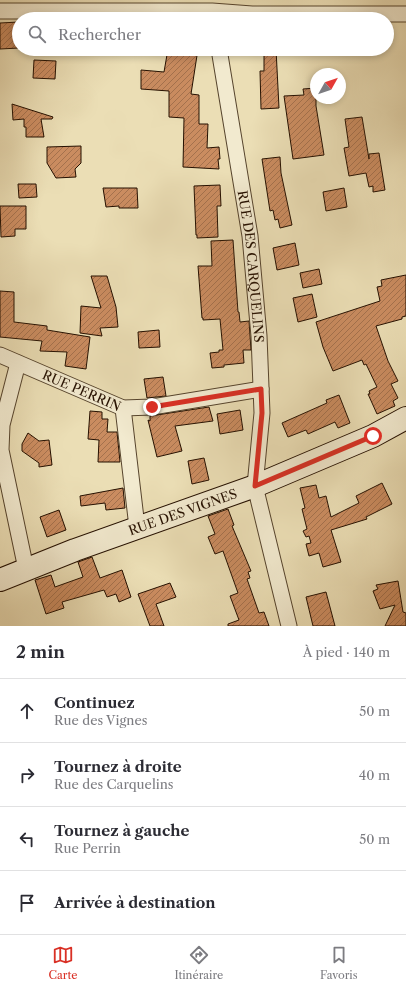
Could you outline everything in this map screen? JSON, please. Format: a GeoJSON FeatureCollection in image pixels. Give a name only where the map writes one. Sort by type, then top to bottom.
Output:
{"type":"FeatureCollection","features":[{"type":"Feature","properties":{"kind":"street"},"geometry":{"type":"LineString","coordinates":[[3,7],[134,12]]}},
{"type":"Feature","properties":{"kind":"street"},"geometry":{"type":"LineString","coordinates":[[228,12],[252,7],[362,12]]}},
{"type":"Feature","properties":{"kind":"street"},"geometry":{"type":"LineString","coordinates":[[394,13],[406,14]]}},
{"type":"Feature","properties":{"kind":"street","name":"RUE DES CARQUELINS"},"geometry":{"type":"LineString","coordinates":[[219,56],[250,236],[259,336],[262,413],[255,486],[289,626]]}},
{"type":"Feature","properties":{"kind":"street","name":"RUE PERRIN"},"geometry":{"type":"LineString","coordinates":[[0,355],[123,408],[152,407],[261,389]]}},
{"type":"Feature","properties":{"kind":"street"},"geometry":{"type":"LineString","coordinates":[[18,363],[2,425],[1,450],[26,569]]}},
{"type":"Feature","properties":{"kind":"street"},"geometry":{"type":"LineString","coordinates":[[123,408],[137,528]]}},
{"type":"Feature","properties":{"kind":"street","name":"RUE DES VIGNES"},"geometry":{"type":"LineString","coordinates":[[0,580],[75,550],[255,486],[373,436],[406,418]]}},
{"type":"Feature","properties":{"kind":"building"},"geometry":{"type":"Polygon","coordinates":[[[12,22],[12,48],[0,49],[0,23],[12,22]]]}},
{"type":"Feature","properties":{"kind":"building"},"geometry":{"type":"Polygon","coordinates":[[[167,56],[197,56],[191,94],[199,95],[199,124],[208,124],[207,148],[219,147],[219,169],[183,167],[184,118],[169,117],[169,91],[141,89],[141,70],[164,72],[167,56]]]}},
{"type":"Feature","properties":{"kind":"building"},"geometry":{"type":"Polygon","coordinates":[[[264,56],[276,56],[279,108],[261,109],[260,71],[264,71],[264,56]]]}},
{"type":"Feature","properties":{"kind":"building"},"geometry":{"type":"Polygon","coordinates":[[[34,60],[56,61],[55,79],[33,78],[34,60]]]}},
{"type":"Feature","properties":{"kind":"building"},"geometry":{"type":"Polygon","coordinates":[[[310,88],[310,104],[316,104],[324,155],[293,159],[284,96],[304,95],[303,89],[310,88]]]}},
{"type":"Feature","properties":{"kind":"building"},"geometry":{"type":"Polygon","coordinates":[[[12,104],[53,117],[52,119],[41,119],[44,137],[26,137],[24,119],[13,120],[12,104]]]}},
{"type":"Feature","properties":{"kind":"building"},"geometry":{"type":"Polygon","coordinates":[[[362,117],[369,159],[369,154],[379,153],[385,190],[373,192],[373,186],[369,187],[366,173],[349,176],[344,148],[349,147],[345,119],[362,117]]]}},
{"type":"Feature","properties":{"kind":"building"},"geometry":{"type":"Polygon","coordinates":[[[81,146],[81,163],[75,169],[76,177],[56,178],[47,163],[47,147],[81,146]]]}},
{"type":"Feature","properties":{"kind":"building"},"geometry":{"type":"Polygon","coordinates":[[[280,157],[281,173],[292,225],[280,228],[278,219],[275,220],[273,210],[270,211],[262,159],[280,157]]]}},
{"type":"Feature","properties":{"kind":"building"},"geometry":{"type":"Polygon","coordinates":[[[18,184],[36,184],[37,197],[19,198],[18,184]]]}},
{"type":"Feature","properties":{"kind":"building"},"geometry":{"type":"Polygon","coordinates":[[[220,185],[221,206],[217,206],[218,237],[197,238],[194,186],[220,185]]]}},
{"type":"Feature","properties":{"kind":"building"},"geometry":{"type":"Polygon","coordinates":[[[103,188],[137,188],[138,208],[119,208],[119,206],[106,207],[103,188]]]}},
{"type":"Feature","properties":{"kind":"building"},"geometry":{"type":"Polygon","coordinates":[[[344,188],[347,207],[326,211],[323,192],[344,188]]]}},
{"type":"Feature","properties":{"kind":"building"},"geometry":{"type":"Polygon","coordinates":[[[0,206],[26,206],[26,229],[15,229],[15,236],[1,237],[0,206]]]}},
{"type":"Feature","properties":{"kind":"building"},"geometry":{"type":"Polygon","coordinates":[[[233,240],[238,312],[240,322],[249,321],[251,350],[243,350],[244,363],[212,368],[210,353],[223,350],[220,319],[203,320],[202,318],[198,266],[212,266],[211,241],[233,240]]]}},
{"type":"Feature","properties":{"kind":"building"},"geometry":{"type":"Polygon","coordinates":[[[295,243],[299,265],[277,270],[273,248],[295,243]]]}},
{"type":"Feature","properties":{"kind":"building"},"geometry":{"type":"Polygon","coordinates":[[[319,269],[322,284],[303,288],[300,273],[319,269]]]}},
{"type":"Feature","properties":{"kind":"building"},"geometry":{"type":"Polygon","coordinates":[[[406,275],[406,316],[402,317],[402,319],[376,326],[388,361],[398,381],[391,384],[398,398],[393,401],[395,406],[377,414],[368,394],[370,394],[369,391],[377,387],[366,364],[364,365],[362,360],[333,371],[323,347],[316,322],[380,301],[377,287],[382,286],[381,280],[406,275]]]}},
{"type":"Feature","properties":{"kind":"building"},"geometry":{"type":"Polygon","coordinates":[[[91,276],[107,276],[116,307],[118,327],[100,328],[102,336],[80,333],[81,306],[101,308],[91,276]]]}},
{"type":"Feature","properties":{"kind":"building"},"geometry":{"type":"Polygon","coordinates":[[[0,291],[14,292],[14,322],[47,326],[47,330],[90,337],[86,369],[65,366],[67,352],[40,351],[42,341],[0,337],[0,291]]]}},
{"type":"Feature","properties":{"kind":"building"},"geometry":{"type":"Polygon","coordinates":[[[312,294],[317,317],[298,322],[293,298],[312,294]]]}},
{"type":"Feature","properties":{"kind":"building"},"geometry":{"type":"Polygon","coordinates":[[[159,330],[160,347],[139,348],[138,332],[159,330]]]}},
{"type":"Feature","properties":{"kind":"building"},"geometry":{"type":"Polygon","coordinates":[[[163,377],[166,396],[147,398],[144,379],[163,377]]]}},
{"type":"Feature","properties":{"kind":"building"},"geometry":{"type":"Polygon","coordinates":[[[339,395],[350,423],[338,428],[335,422],[308,434],[306,430],[288,437],[282,423],[327,403],[326,400],[339,395]]]}},
{"type":"Feature","properties":{"kind":"building"},"geometry":{"type":"Polygon","coordinates":[[[209,407],[213,421],[175,426],[182,451],[157,457],[148,420],[150,421],[150,416],[209,407]]]}},
{"type":"Feature","properties":{"kind":"building"},"geometry":{"type":"Polygon","coordinates":[[[240,410],[243,430],[220,434],[217,414],[240,410]]]}},
{"type":"Feature","properties":{"kind":"building"},"geometry":{"type":"Polygon","coordinates":[[[90,411],[102,412],[102,419],[108,419],[107,432],[117,432],[120,462],[98,462],[99,440],[88,439],[90,411]]]}},
{"type":"Feature","properties":{"kind":"building"},"geometry":{"type":"Polygon","coordinates":[[[28,433],[39,441],[49,440],[52,465],[39,467],[39,463],[22,451],[22,444],[28,433]]]}},
{"type":"Feature","properties":{"kind":"building"},"geometry":{"type":"Polygon","coordinates":[[[204,458],[209,480],[192,484],[188,461],[204,458]]]}},
{"type":"Feature","properties":{"kind":"building"},"geometry":{"type":"Polygon","coordinates":[[[382,483],[392,504],[366,517],[367,519],[331,530],[341,562],[323,567],[319,553],[309,556],[306,544],[311,543],[309,536],[306,537],[303,531],[307,529],[302,509],[305,508],[300,488],[316,485],[319,498],[326,496],[331,517],[359,503],[356,496],[382,483]]]}},
{"type":"Feature","properties":{"kind":"building"},"geometry":{"type":"Polygon","coordinates":[[[123,488],[125,508],[106,510],[105,503],[81,506],[80,496],[123,488]]]}},
{"type":"Feature","properties":{"kind":"building"},"geometry":{"type":"Polygon","coordinates":[[[228,509],[234,525],[232,526],[251,571],[248,572],[250,578],[247,579],[259,613],[264,612],[269,626],[228,626],[228,624],[239,620],[230,596],[238,593],[223,551],[215,554],[208,537],[215,534],[208,516],[228,509]]]}},
{"type":"Feature","properties":{"kind":"building"},"geometry":{"type":"Polygon","coordinates":[[[59,510],[66,530],[47,537],[40,517],[59,510]]]}},
{"type":"Feature","properties":{"kind":"building"},"geometry":{"type":"Polygon","coordinates":[[[92,557],[100,578],[122,570],[131,597],[119,602],[116,594],[107,597],[104,590],[62,602],[64,608],[46,614],[35,580],[51,575],[55,587],[83,577],[78,562],[92,557]]]}},
{"type":"Feature","properties":{"kind":"building"},"geometry":{"type":"Polygon","coordinates":[[[398,581],[403,612],[406,613],[406,626],[385,626],[395,605],[380,609],[373,591],[378,589],[376,585],[398,581]]]}},
{"type":"Feature","properties":{"kind":"building"},"geometry":{"type":"Polygon","coordinates":[[[170,583],[176,597],[156,604],[164,626],[150,626],[138,594],[170,583]]]}},
{"type":"Feature","properties":{"kind":"building"},"geometry":{"type":"Polygon","coordinates":[[[326,592],[335,626],[313,626],[306,597],[326,592]]]}},
{"type":"Feature","properties":{"kind":"route"},"geometry":{"type":"LineString","coordinates":[[152,407],[261,389],[262,413],[255,486],[373,436]]}}]}
